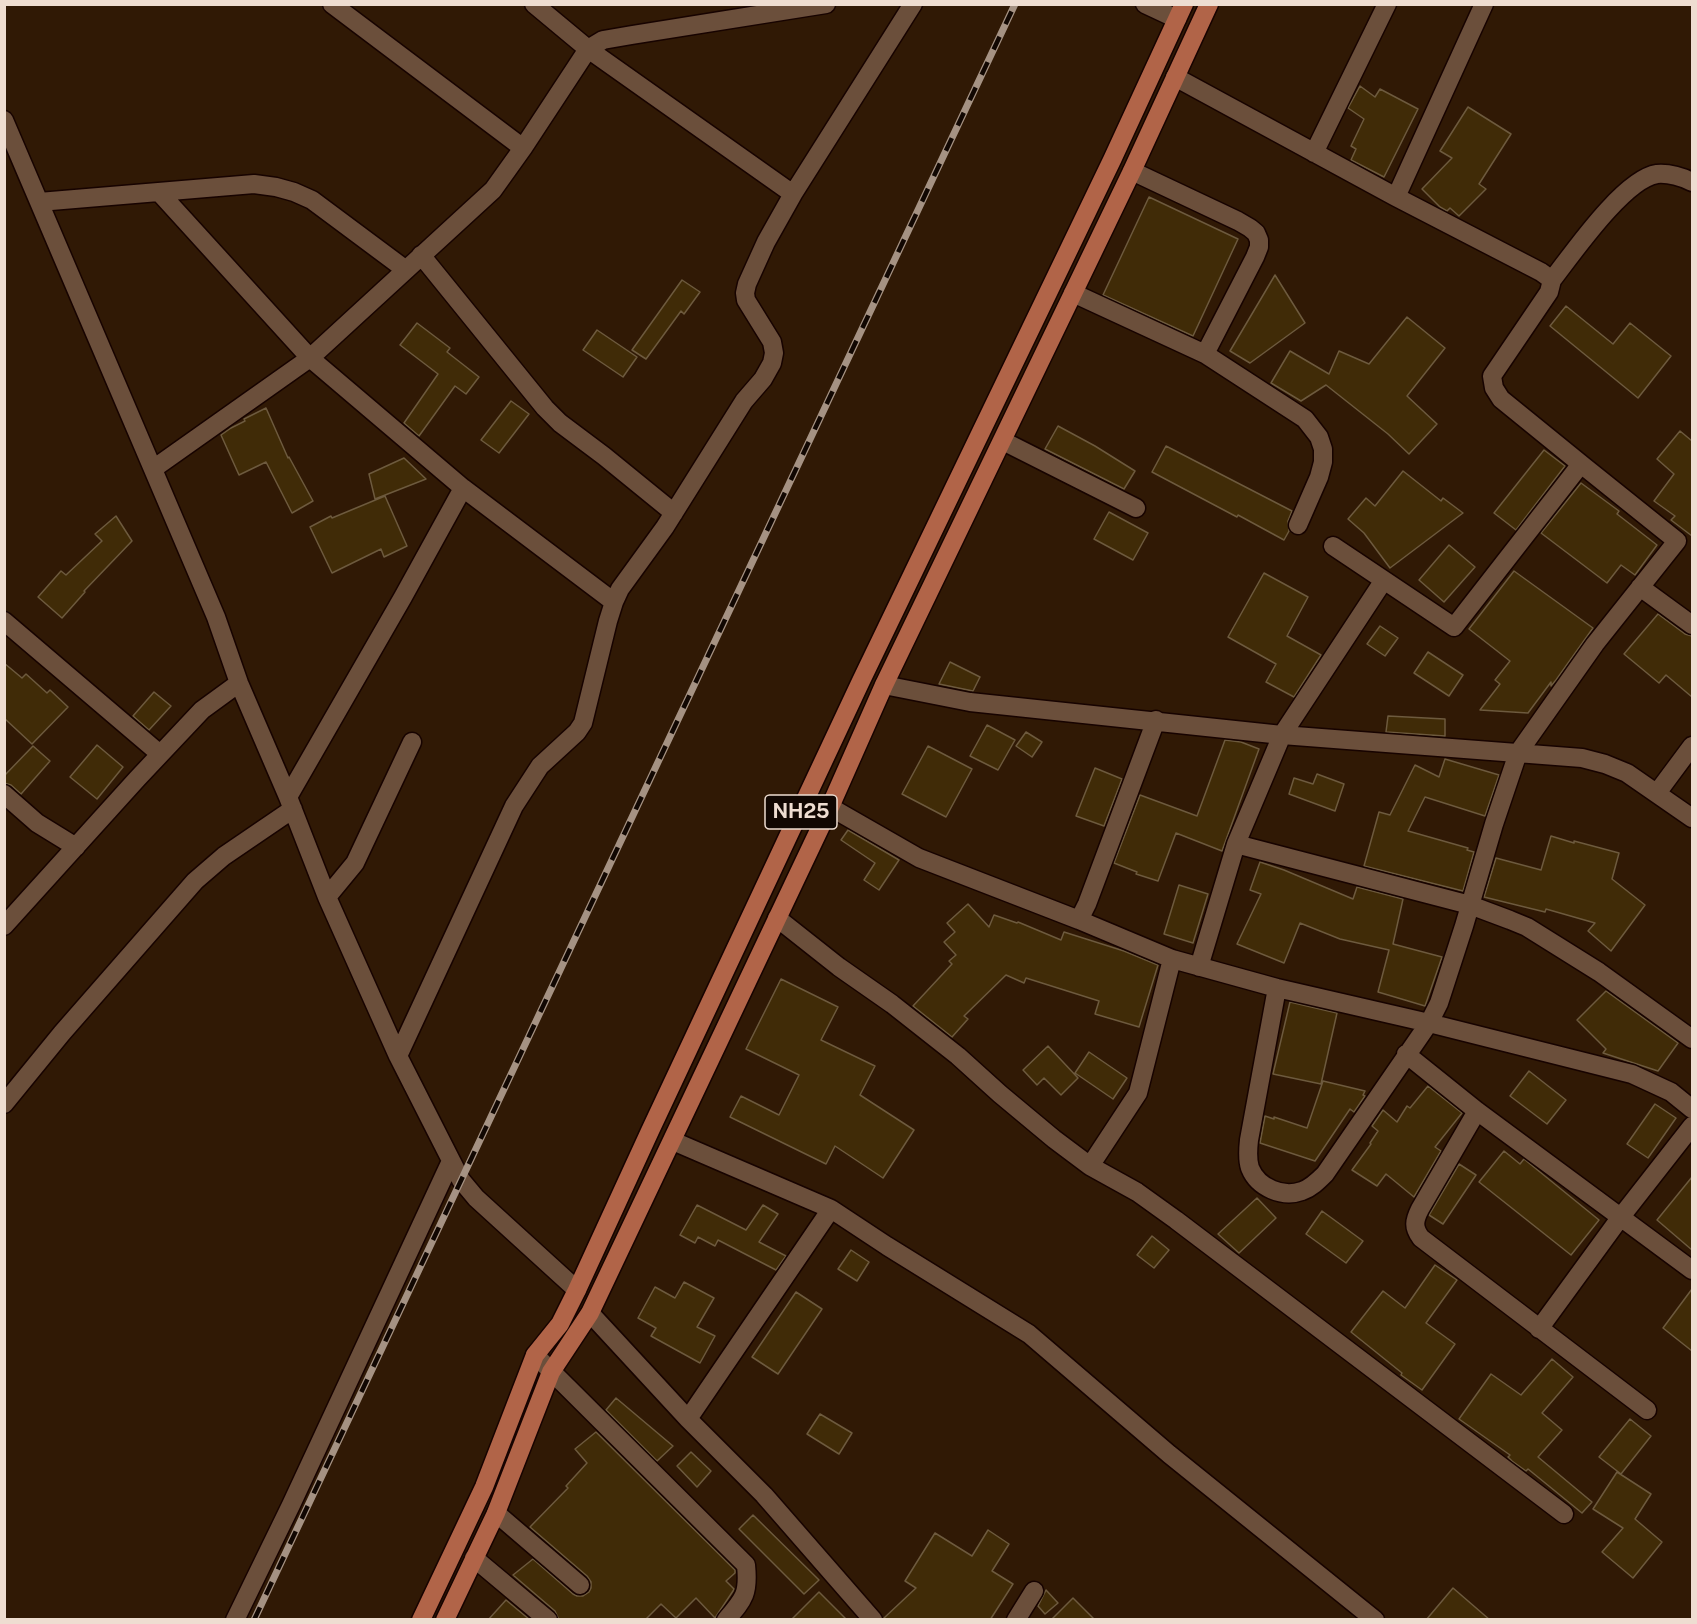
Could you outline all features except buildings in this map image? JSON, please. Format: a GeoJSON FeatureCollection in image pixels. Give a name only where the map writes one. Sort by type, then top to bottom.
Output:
{"type":"FeatureCollection","features":[{"type":"Feature","properties":{"kind":"main road","name":"NH25"},"geometry":{"type":"LineString","coordinates":[[445,1620],[496,1513],[551,1372],[590,1314],[830,807],[884,685],[1132,171],[1209,4]]}},
{"type":"Feature","properties":{"kind":"main road","name":"NH25"},"geometry":{"type":"LineString","coordinates":[[421,1620],[484,1487],[535,1355],[560,1324],[578,1290],[861,681],[1112,160],[1180,12]]}},
{"type":"Feature","properties":{"kind":"street"},"geometry":{"type":"LineString","coordinates":[[332,4],[523,148]]}},
{"type":"Feature","properties":{"kind":"street"},"geometry":{"type":"LineString","coordinates":[[534,4],[588,49],[793,194]]}},
{"type":"Feature","properties":{"kind":"street"},"geometry":{"type":"LineString","coordinates":[[735,4],[751,17]]}},
{"type":"Feature","properties":{"kind":"street"},"geometry":{"type":"LineString","coordinates":[[153,469],[310,358],[493,190],[588,49],[603,40],[826,4]]}},
{"type":"Feature","properties":{"kind":"street"},"geometry":{"type":"LineString","coordinates":[[398,1056],[514,806],[540,766],[577,732],[583,723],[614,602],[620,589],[674,513],[744,401],[763,379],[772,363],[774,353],[772,342],[745,293],[747,284],[766,242],[793,194],[913,4]]}},
{"type":"Feature","properties":{"kind":"street"},"geometry":{"type":"LineString","coordinates":[[1145,4],[1180,12]]}},
{"type":"Feature","properties":{"kind":"street"},"geometry":{"type":"LineString","coordinates":[[1314,153],[1387,4]]}},
{"type":"Feature","properties":{"kind":"street"},"geometry":{"type":"LineString","coordinates":[[1396,197],[1484,4]]}},
{"type":"Feature","properties":{"kind":"street"},"geometry":{"type":"LineString","coordinates":[[1174,77],[1396,197],[1541,272],[1552,280]]}},
{"type":"Feature","properties":{"kind":"street"},"geometry":{"type":"LineString","coordinates":[[4,120],[216,616],[239,683],[327,897],[398,1056],[460,1180],[476,1198],[578,1290]]}},
{"type":"Feature","properties":{"kind":"street"},"geometry":{"type":"LineString","coordinates":[[1132,171],[1238,221],[1256,233],[1259,240],[1255,257],[1205,354]]}},
{"type":"Feature","properties":{"kind":"street"},"geometry":{"type":"LineString","coordinates":[[1277,988],[1248,1156],[1250,1168],[1256,1178],[1266,1187],[1289,1194],[1303,1191],[1325,1174],[1429,1023],[1439,1003],[1518,753],[1595,644],[1640,587],[1685,546],[1501,399],[1494,388],[1492,376],[1549,292],[1552,280],[1627,189],[1640,180],[1657,174],[1683,177],[1692,182]]}},
{"type":"Feature","properties":{"kind":"street"},"geometry":{"type":"LineString","coordinates":[[39,202],[254,184],[276,187],[312,200],[406,270]]}},
{"type":"Feature","properties":{"kind":"street"},"geometry":{"type":"LineString","coordinates":[[159,192],[310,358],[463,488],[614,602]]}},
{"type":"Feature","properties":{"kind":"street"},"geometry":{"type":"LineString","coordinates":[[421,255],[560,423],[674,513]]}},
{"type":"Feature","properties":{"kind":"street"},"geometry":{"type":"LineString","coordinates":[[1073,293],[1205,354],[1305,419],[1319,437],[1323,449],[1323,462],[1319,477],[1298,525]]}},
{"type":"Feature","properties":{"kind":"street"},"geometry":{"type":"LineString","coordinates":[[1003,441],[1136,508]]}},
{"type":"Feature","properties":{"kind":"street"},"geometry":{"type":"LineString","coordinates":[[1333,546],[1454,627],[1581,464]]}},
{"type":"Feature","properties":{"kind":"street"},"geometry":{"type":"LineString","coordinates":[[4,1104],[62,1033],[195,881],[290,803],[463,488]]}},
{"type":"Feature","properties":{"kind":"street"},"geometry":{"type":"LineString","coordinates":[[1199,966],[1236,843],[1282,735],[1384,580]]}},
{"type":"Feature","properties":{"kind":"street"},"geometry":{"type":"LineString","coordinates":[[1640,587],[1692,625]]}},
{"type":"Feature","properties":{"kind":"street"},"geometry":{"type":"LineString","coordinates":[[4,621],[160,754]]}},
{"type":"Feature","properties":{"kind":"street"},"geometry":{"type":"LineString","coordinates":[[4,926],[202,710],[239,683]]}},
{"type":"Feature","properties":{"kind":"street"},"geometry":{"type":"LineString","coordinates":[[884,685],[970,702],[1282,735],[1582,758],[1627,773],[1692,818]]}},
{"type":"Feature","properties":{"kind":"street"},"geometry":{"type":"LineString","coordinates":[[1079,920],[1156,720]]}},
{"type":"Feature","properties":{"kind":"street"},"geometry":{"type":"LineString","coordinates":[[327,897],[355,863],[412,742]]}},
{"type":"Feature","properties":{"kind":"street"},"geometry":{"type":"LineString","coordinates":[[1657,793],[1692,746]]}},
{"type":"Feature","properties":{"kind":"street"},"geometry":{"type":"LineString","coordinates":[[4,794],[37,823],[76,847]]}},
{"type":"Feature","properties":{"kind":"street"},"geometry":{"type":"LineString","coordinates":[[830,807],[919,858],[1172,959],[1277,988],[1632,1074],[1671,1092],[1692,1109]]}},
{"type":"Feature","properties":{"kind":"street"},"geometry":{"type":"LineString","coordinates":[[1236,843],[1470,905],[1527,927],[1599,972],[1692,1039]]}},
{"type":"Feature","properties":{"kind":"street"},"geometry":{"type":"LineString","coordinates":[[777,918],[958,1056],[1054,1139],[1090,1166],[1137,1192],[1176,1220],[1563,1514]]}},
{"type":"Feature","properties":{"kind":"street"},"geometry":{"type":"LineString","coordinates":[[1090,1166],[1138,1093],[1172,959]]}},
{"type":"Feature","properties":{"kind":"street"},"geometry":{"type":"LineString","coordinates":[[1406,1054],[1477,1112],[1692,1270]]}},
{"type":"Feature","properties":{"kind":"street"},"geometry":{"type":"LineString","coordinates":[[1477,1112],[1420,1209],[1415,1229],[1421,1238],[1647,1410]]}},
{"type":"Feature","properties":{"kind":"street"},"geometry":{"type":"LineString","coordinates":[[1539,1329],[1620,1218],[1692,1126]]}},
{"type":"Feature","properties":{"kind":"street"},"geometry":{"type":"LineString","coordinates":[[673,1141],[831,1209],[886,1246],[1029,1334],[1169,1454],[1375,1620]]}},
{"type":"Feature","properties":{"kind":"street"},"geometry":{"type":"LineString","coordinates":[[235,1620],[451,1161]]}},
{"type":"Feature","properties":{"kind":"street"},"geometry":{"type":"LineString","coordinates":[[688,1419],[831,1209]]}},
{"type":"Feature","properties":{"kind":"street"},"geometry":{"type":"LineString","coordinates":[[590,1314],[688,1419],[764,1495],[873,1620]]}},
{"type":"Feature","properties":{"kind":"street"},"geometry":{"type":"LineString","coordinates":[[535,1355],[747,1566],[746,1594],[726,1620]]}},
{"type":"Feature","properties":{"kind":"street"},"geometry":{"type":"LineString","coordinates":[[496,1513],[580,1585]]}},
{"type":"Feature","properties":{"kind":"street"},"geometry":{"type":"LineString","coordinates":[[474,1558],[548,1620]]}},
{"type":"Feature","properties":{"kind":"street"},"geometry":{"type":"LineString","coordinates":[[1016,1620],[1034,1592]]}},
{"type":"Feature","properties":{"kind":"railway"},"geometry":{"type":"LineString","coordinates":[[254,1620],[1015,4]]}}]}
